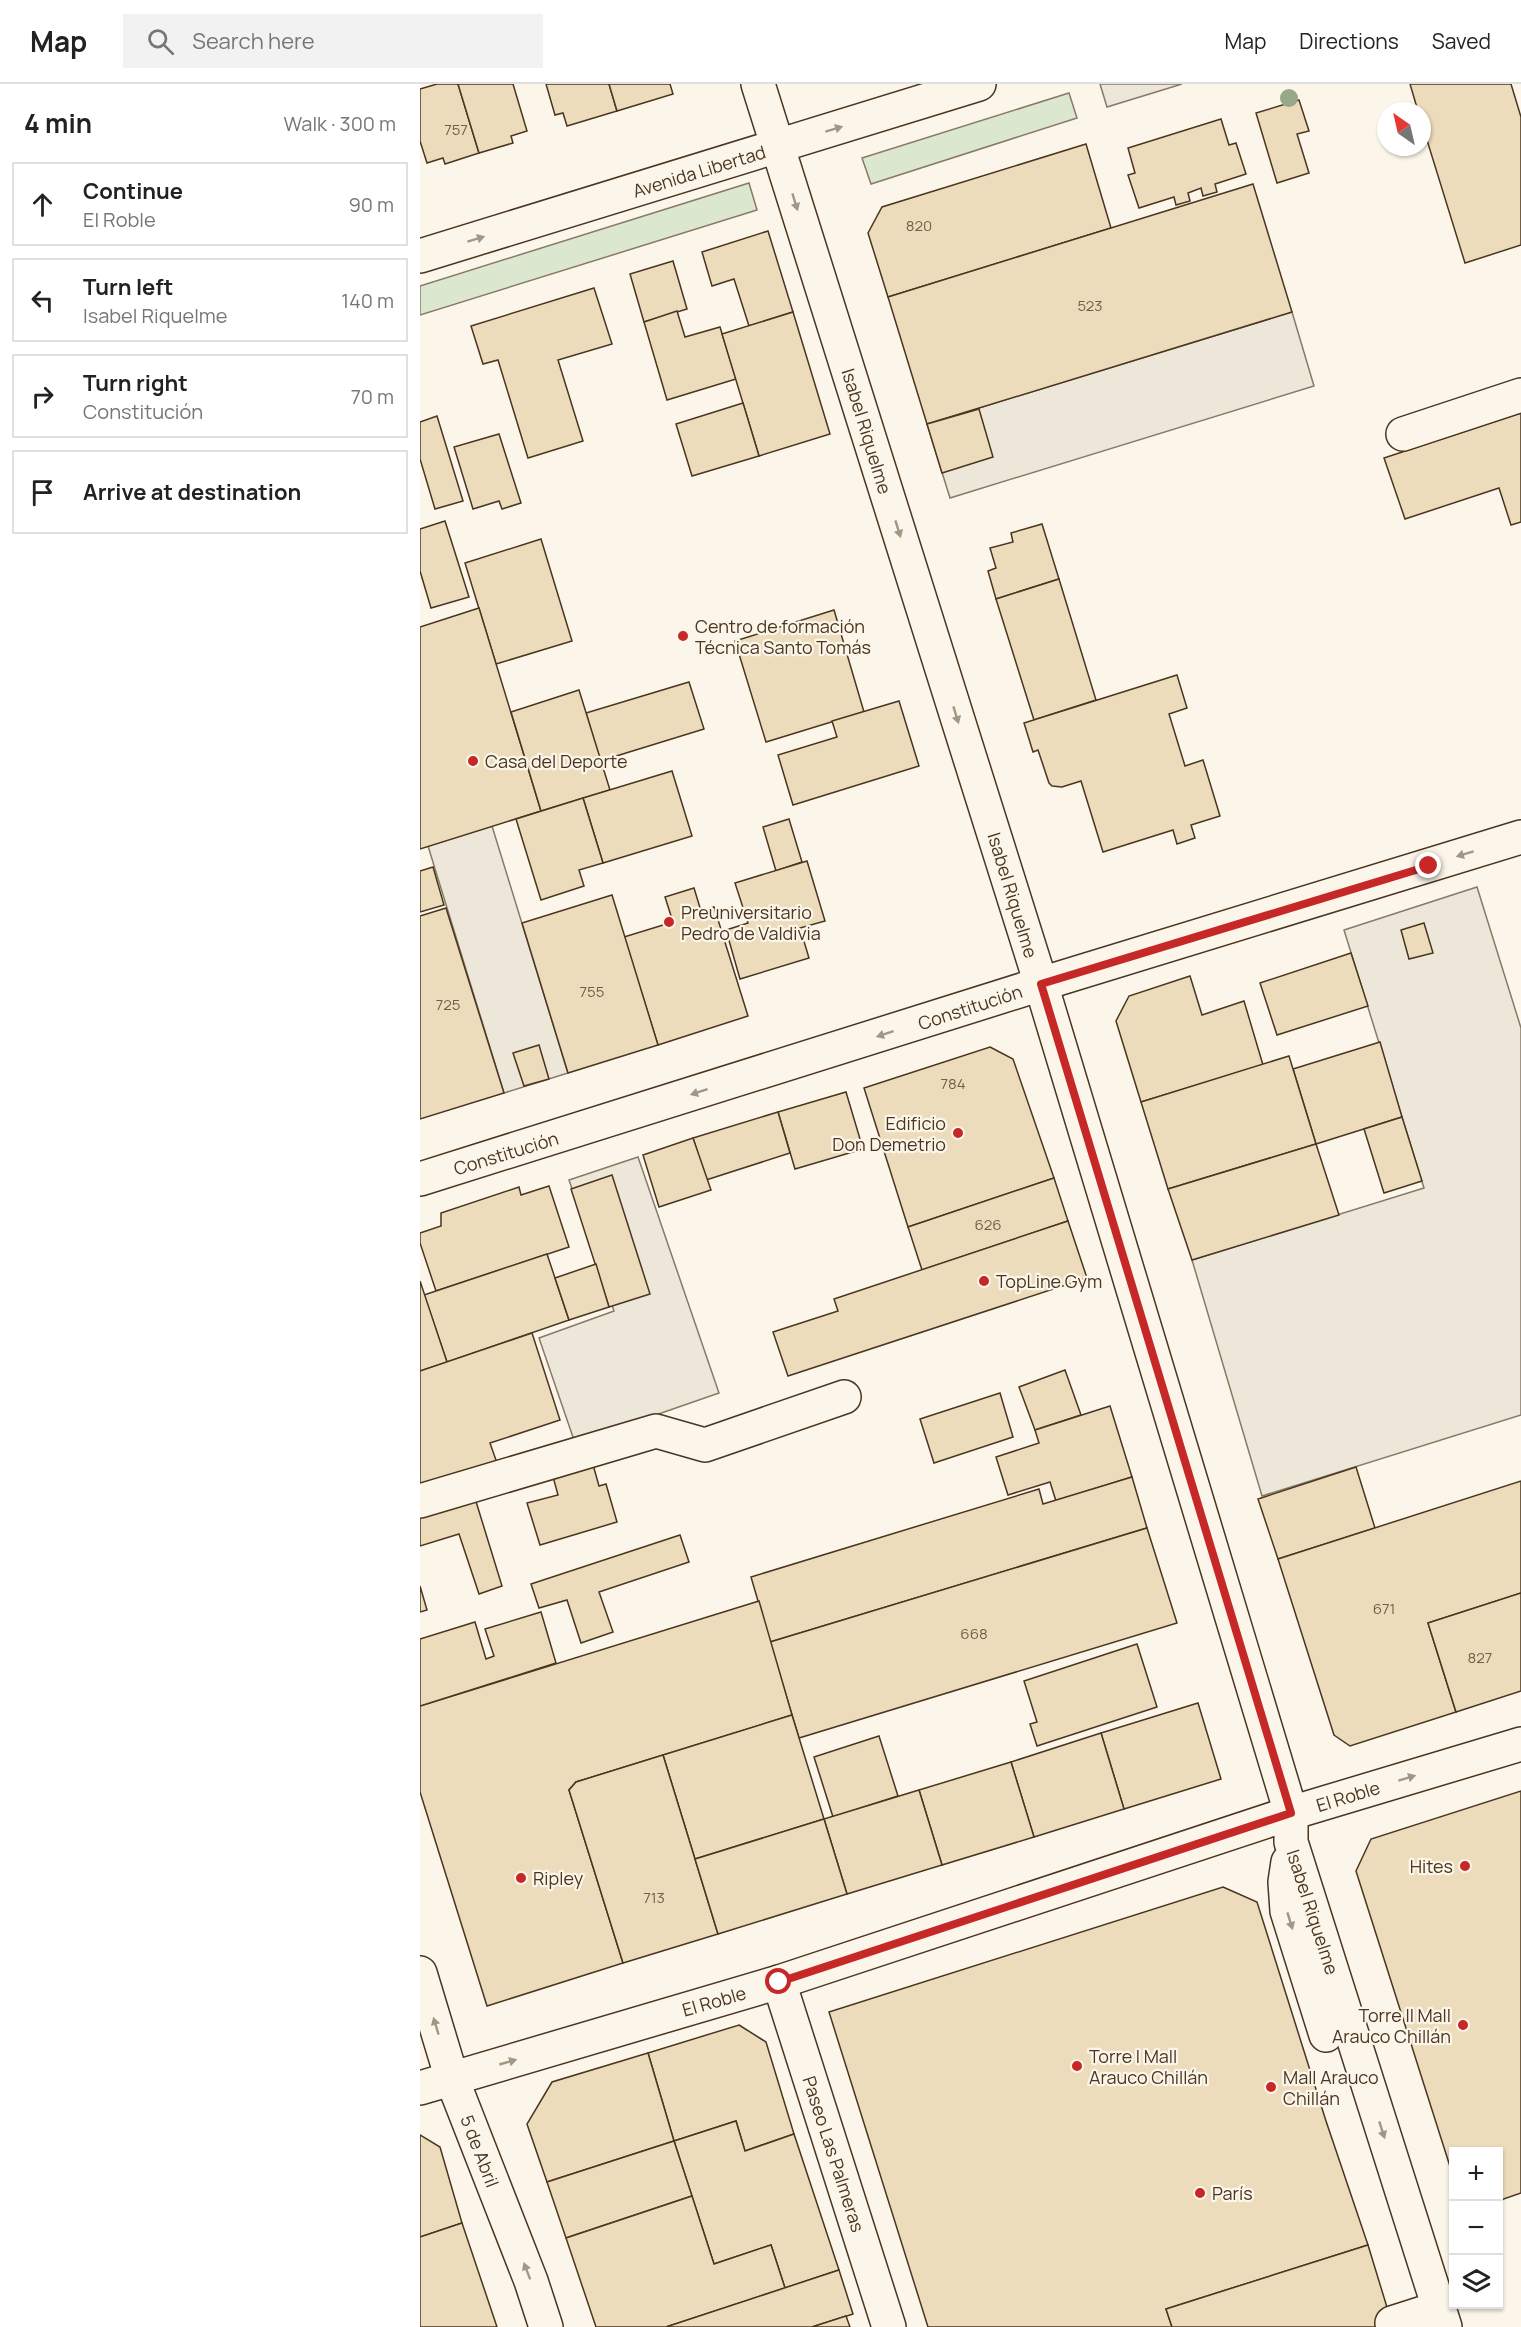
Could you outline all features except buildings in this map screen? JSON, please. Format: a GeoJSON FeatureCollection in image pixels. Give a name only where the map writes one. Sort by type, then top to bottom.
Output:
{"type":"FeatureCollection","features":[{"type":"Feature","properties":{"kind":"street","name":"Isabel Riquelme"},"geometry":{"type":"LineString","coordinates":[[758,84],[1041,984],[1291,1827],[1442,2318]]}},
{"type":"Feature","properties":{"kind":"street","name":"Avenida Libertad"},"geometry":{"type":"LineString","coordinates":[[420,256],[979,84]]}},
{"type":"Feature","properties":{"kind":"street"},"geometry":{"type":"LineString","coordinates":[[1403,434],[1521,395]]}},
{"type":"Feature","properties":{"kind":"street","name":"Constitución"},"geometry":{"type":"LineString","coordinates":[[420,1179],[1041,984],[1521,837]]}},
{"type":"Feature","properties":{"kind":"street"},"geometry":{"type":"LineString","coordinates":[[420,1501],[656,1431],[705,1445],[844,1397]]}},
{"type":"Feature","properties":{"kind":"street","name":"El Roble"},"geometry":{"type":"LineString","coordinates":[[420,2088],[1291,1827],[1521,1744]]}},
{"type":"Feature","properties":{"kind":"street"},"geometry":{"type":"LineString","coordinates":[[1291,1827],[1285,1882],[1287,1911],[1326,2035]]}},
{"type":"Feature","properties":{"kind":"street","name":"5 de Abril"},"geometry":{"type":"LineString","coordinates":[[420,1973],[452,2079],[531,2281],[546,2327]]}},
{"type":"Feature","properties":{"kind":"street","name":"Paseo Las Palmeras"},"geometry":{"type":"LineString","coordinates":[[779,1982],[889,2327]]}},
{"type":"Feature","properties":{"kind":"street"},"geometry":{"type":"LineString","coordinates":[[1392,2323],[1442,2318]]}},
{"type":"Feature","properties":{"kind":"green space"},"geometry":{"type":"Polygon","coordinates":[[[1069,93],[1077,118],[871,184],[862,158],[1069,93]]]}},
{"type":"Feature","properties":{"kind":"green space"},"geometry":{"type":"Polygon","coordinates":[[[749,183],[757,210],[420,315],[420,286],[749,183]]]}},
{"type":"Feature","properties":{"kind":"shaded area"},"geometry":{"type":"Polygon","coordinates":[[[1100,84],[1182,84],[1107,107],[1100,84]]]}},
{"type":"Feature","properties":{"kind":"shaded area"},"geometry":{"type":"Polygon","coordinates":[[[1292,312],[1314,386],[950,498],[927,424],[1292,312]]]}},
{"type":"Feature","properties":{"kind":"shaded area"},"geometry":{"type":"Polygon","coordinates":[[[492,826],[568,1073],[504,1093],[428,846],[492,826]]]}},
{"type":"Feature","properties":{"kind":"shaded area"},"geometry":{"type":"Polygon","coordinates":[[[1477,887],[1521,1028],[1521,1415],[1262,1496],[1192,1260],[1424,1188],[1344,930],[1477,887]]]}},
{"type":"Feature","properties":{"kind":"shaded area"},"geometry":{"type":"Polygon","coordinates":[[[638,1157],[719,1393],[575,1443],[539,1338],[614,1311],[569,1180],[638,1157]]]}},
{"type":"Feature","properties":{"kind":"place","name":"Centro de formación Técnica Santo Tomás"},"geometry":{"type":"Point","coordinates":[683,636]}},
{"type":"Feature","properties":{"kind":"place","name":"Casa del Deporte"},"geometry":{"type":"Point","coordinates":[473,761]}},
{"type":"Feature","properties":{"kind":"place","name":"Preuniversitario Pedro de Valdivia"},"geometry":{"type":"Point","coordinates":[669,922]}},
{"type":"Feature","properties":{"kind":"place","name":"Edificio Don Demetrio"},"geometry":{"type":"Point","coordinates":[958,1133]}},
{"type":"Feature","properties":{"kind":"place","name":"TopLine Gym"},"geometry":{"type":"Point","coordinates":[984,1281]}},
{"type":"Feature","properties":{"kind":"place","name":"Hites"},"geometry":{"type":"Point","coordinates":[1465,1866]}},
{"type":"Feature","properties":{"kind":"place","name":"Ripley"},"geometry":{"type":"Point","coordinates":[521,1878]}},
{"type":"Feature","properties":{"kind":"place","name":"Torre II Mall Arauco Chillán"},"geometry":{"type":"Point","coordinates":[1463,2025]}},
{"type":"Feature","properties":{"kind":"place","name":"Torre I Mall Arauco Chillán"},"geometry":{"type":"Point","coordinates":[1077,2066]}},
{"type":"Feature","properties":{"kind":"place","name":"Mall Arauco Chillán"},"geometry":{"type":"Point","coordinates":[1271,2087]}},
{"type":"Feature","properties":{"kind":"place","name":"París"},"geometry":{"type":"Point","coordinates":[1200,2193]}},
{"type":"Feature","properties":{"kind":"route"},"geometry":{"type":"LineString","coordinates":[[779,1982],[1291,1813],[1041,984],[1429,866]]}}]}
